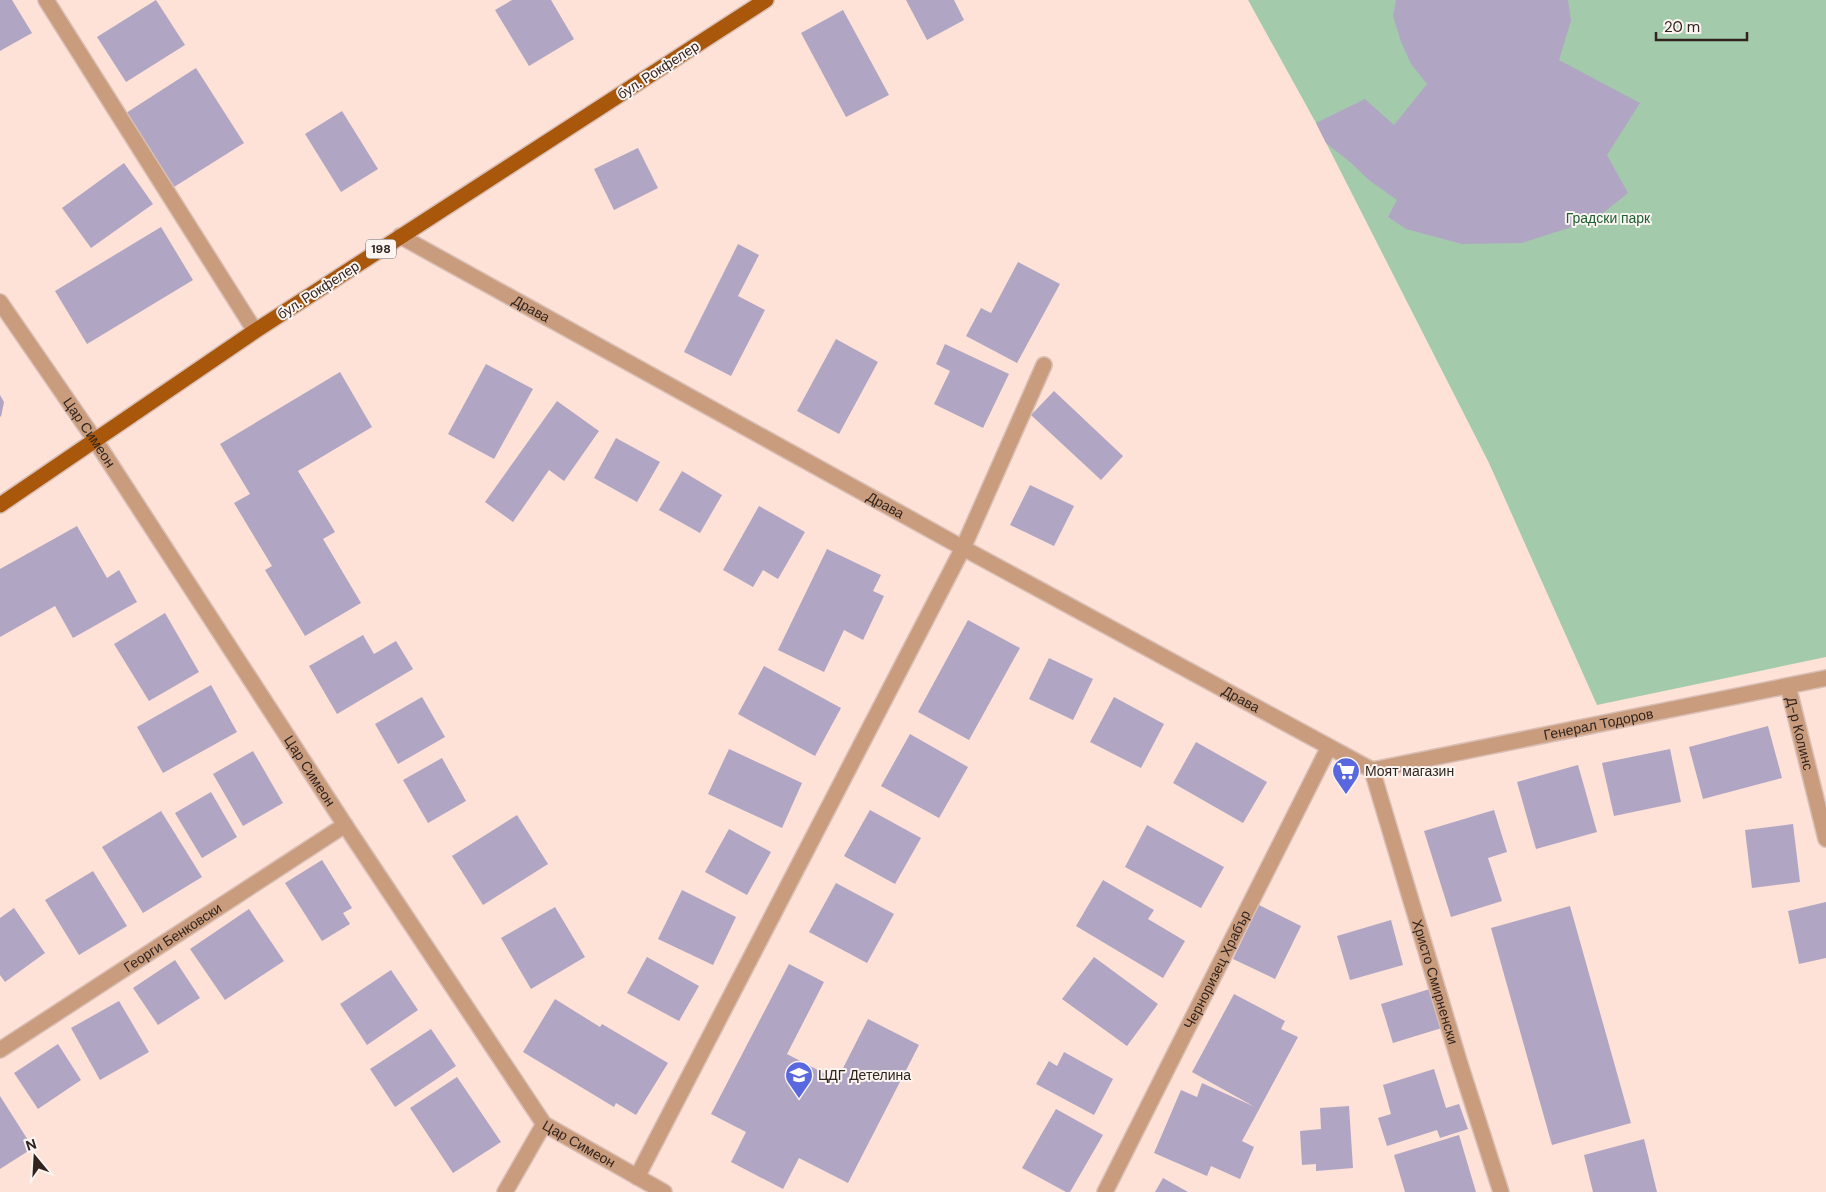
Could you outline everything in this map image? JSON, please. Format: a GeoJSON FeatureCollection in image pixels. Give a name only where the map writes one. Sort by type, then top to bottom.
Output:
{"type":"FeatureCollection","features":[{"type":"Feature","properties":{"kind":"main road","name":"бул. Рокфелер"},"geometry":{"type":"LineString","coordinates":[[0,505],[255,331],[766,0]]}},
{"type":"Feature","properties":{"kind":"street"},"geometry":{"type":"LineString","coordinates":[[46,0],[255,331]]}},
{"type":"Feature","properties":{"kind":"street","name":"Драва"},"geometry":{"type":"LineString","coordinates":[[400,236],[963,548],[1372,770]]}},
{"type":"Feature","properties":{"kind":"street","name":"Цар Симеон"},"geometry":{"type":"LineString","coordinates":[[0,302],[94,440],[544,1124],[664,1192]]}},
{"type":"Feature","properties":{"kind":"street"},"geometry":{"type":"LineString","coordinates":[[637,1177],[963,548],[1044,365]]}},
{"type":"Feature","properties":{"kind":"street","name":"Генерал Тодоров"},"geometry":{"type":"LineString","coordinates":[[1372,770],[1826,678]]}},
{"type":"Feature","properties":{"kind":"street","name":"Д-р Колинс"},"geometry":{"type":"LineString","coordinates":[[1788,686],[1826,838]]}},
{"type":"Feature","properties":{"kind":"street","name":"Черноризец Храбър"},"geometry":{"type":"LineString","coordinates":[[1104,1192],[1329,747]]}},
{"type":"Feature","properties":{"kind":"street","name":"Христо Смирненски"},"geometry":{"type":"LineString","coordinates":[[1372,770],[1456,1052],[1501,1192]]}},
{"type":"Feature","properties":{"kind":"street","name":"Георги Бенковски"},"geometry":{"type":"LineString","coordinates":[[0,1050],[346,825]]}},
{"type":"Feature","properties":{"kind":"street"},"geometry":{"type":"LineString","coordinates":[[505,1192],[544,1124]]}},
{"type":"Feature","properties":{"kind":"green space","name":"Градски парк"},"geometry":{"type":"Polygon","coordinates":[[[1248,0],[1826,0],[1826,657],[1597,705],[1489,463],[1316,123],[1248,0]]]}},
{"type":"Feature","properties":{"kind":"building"},"geometry":{"type":"Polygon","coordinates":[[[0,0],[12,0],[32,33],[0,51],[0,0]]]}},
{"type":"Feature","properties":{"kind":"building"},"geometry":{"type":"Polygon","coordinates":[[[156,0],[185,45],[126,82],[97,37],[156,0]]]}},
{"type":"Feature","properties":{"kind":"building"},"geometry":{"type":"Polygon","coordinates":[[[512,0],[551,0],[574,39],[529,66],[495,10],[512,0]]]}},
{"type":"Feature","properties":{"kind":"building"},"geometry":{"type":"Polygon","coordinates":[[[906,0],[954,0],[964,20],[927,40],[906,0]]]}},
{"type":"Feature","properties":{"kind":"building"},"geometry":{"type":"Polygon","coordinates":[[[1396,0],[1568,0],[1571,21],[1559,60],[1640,103],[1607,155],[1628,193],[1594,220],[1522,243],[1462,244],[1406,229],[1388,217],[1397,200],[1370,181],[1326,143],[1316,123],[1365,99],[1394,125],[1427,84],[1411,64],[1401,42],[1393,16],[1396,0]]]}},
{"type":"Feature","properties":{"kind":"building"},"geometry":{"type":"Polygon","coordinates":[[[843,10],[889,95],[846,117],[801,33],[843,10]]]}},
{"type":"Feature","properties":{"kind":"building"},"geometry":{"type":"Polygon","coordinates":[[[196,68],[244,143],[174,187],[126,113],[196,68]]]}},
{"type":"Feature","properties":{"kind":"building"},"geometry":{"type":"Polygon","coordinates":[[[342,111],[378,169],[341,192],[305,134],[342,111]]]}},
{"type":"Feature","properties":{"kind":"building"},"geometry":{"type":"Polygon","coordinates":[[[638,148],[658,188],[614,210],[594,169],[638,148]]]}},
{"type":"Feature","properties":{"kind":"building"},"geometry":{"type":"Polygon","coordinates":[[[124,163],[153,204],[91,248],[62,208],[124,163]]]}},
{"type":"Feature","properties":{"kind":"building"},"geometry":{"type":"Polygon","coordinates":[[[161,227],[193,280],[87,344],[55,291],[161,227]]]}},
{"type":"Feature","properties":{"kind":"building"},"geometry":{"type":"Polygon","coordinates":[[[738,244],[759,255],[738,296],[765,310],[731,376],[684,352],[738,244]]]}},
{"type":"Feature","properties":{"kind":"building"},"geometry":{"type":"Polygon","coordinates":[[[1018,262],[1060,284],[1017,363],[966,336],[981,308],[991,313],[1018,262]]]}},
{"type":"Feature","properties":{"kind":"building"},"geometry":{"type":"Polygon","coordinates":[[[836,339],[878,362],[839,434],[797,411],[836,339]]]}},
{"type":"Feature","properties":{"kind":"building"},"geometry":{"type":"Polygon","coordinates":[[[945,344],[1009,374],[983,428],[934,404],[950,371],[936,364],[945,344]]]}},
{"type":"Feature","properties":{"kind":"building"},"geometry":{"type":"Polygon","coordinates":[[[486,364],[533,389],[494,459],[448,434],[486,364]]]}},
{"type":"Feature","properties":{"kind":"building"},"geometry":{"type":"Polygon","coordinates":[[[340,372],[372,427],[298,471],[335,532],[323,539],[361,603],[305,636],[265,570],[272,566],[234,503],[250,494],[220,444],[340,372]]]}},
{"type":"Feature","properties":{"kind":"building"},"geometry":{"type":"Polygon","coordinates":[[[1054,391],[1123,456],[1101,480],[1031,415],[1054,391]]]}},
{"type":"Feature","properties":{"kind":"building"},"geometry":{"type":"Polygon","coordinates":[[[0,395],[4,402],[1,417],[0,416],[0,395]]]}},
{"type":"Feature","properties":{"kind":"building"},"geometry":{"type":"Polygon","coordinates":[[[557,401],[599,431],[564,481],[549,470],[513,522],[485,502],[557,401]]]}},
{"type":"Feature","properties":{"kind":"building"},"geometry":{"type":"Polygon","coordinates":[[[616,438],[660,462],[637,502],[594,478],[616,438]]]}},
{"type":"Feature","properties":{"kind":"building"},"geometry":{"type":"Polygon","coordinates":[[[682,471],[722,495],[700,533],[659,510],[682,471]]]}},
{"type":"Feature","properties":{"kind":"building"},"geometry":{"type":"Polygon","coordinates":[[[1030,485],[1074,506],[1054,546],[1010,525],[1030,485]]]}},
{"type":"Feature","properties":{"kind":"building"},"geometry":{"type":"Polygon","coordinates":[[[759,506],[805,532],[778,579],[763,570],[753,587],[723,570],[759,506]]]}},
{"type":"Feature","properties":{"kind":"building"},"geometry":{"type":"Polygon","coordinates":[[[77,526],[107,578],[119,570],[137,602],[73,638],[55,606],[0,637],[0,569],[77,526]]]}},
{"type":"Feature","properties":{"kind":"building"},"geometry":{"type":"Polygon","coordinates":[[[827,549],[881,575],[873,591],[884,596],[863,640],[844,630],[824,672],[778,650],[827,549]]]}},
{"type":"Feature","properties":{"kind":"building"},"geometry":{"type":"Polygon","coordinates":[[[165,613],[199,672],[149,701],[114,644],[165,613]]]}},
{"type":"Feature","properties":{"kind":"building"},"geometry":{"type":"Polygon","coordinates":[[[968,620],[1020,648],[969,740],[918,712],[968,620]]]}},
{"type":"Feature","properties":{"kind":"building"},"geometry":{"type":"Polygon","coordinates":[[[363,635],[374,654],[396,641],[413,669],[337,714],[309,666],[363,635]]]}},
{"type":"Feature","properties":{"kind":"building"},"geometry":{"type":"Polygon","coordinates":[[[1049,658],[1093,679],[1073,720],[1029,699],[1049,658]]]}},
{"type":"Feature","properties":{"kind":"building"},"geometry":{"type":"Polygon","coordinates":[[[764,666],[841,708],[815,756],[738,714],[764,666]]]}},
{"type":"Feature","properties":{"kind":"building"},"geometry":{"type":"Polygon","coordinates":[[[211,685],[237,732],[163,773],[137,727],[211,685]]]}},
{"type":"Feature","properties":{"kind":"building"},"geometry":{"type":"Polygon","coordinates":[[[422,697],[445,737],[398,764],[375,724],[422,697]]]}},
{"type":"Feature","properties":{"kind":"building"},"geometry":{"type":"Polygon","coordinates":[[[1114,697],[1164,724],[1141,768],[1090,742],[1114,697]]]}},
{"type":"Feature","properties":{"kind":"building"},"geometry":{"type":"Polygon","coordinates":[[[1768,726],[1782,778],[1703,799],[1689,747],[1768,726]]]}},
{"type":"Feature","properties":{"kind":"building"},"geometry":{"type":"Polygon","coordinates":[[[910,734],[968,767],[939,818],[881,786],[910,734]]]}},
{"type":"Feature","properties":{"kind":"building"},"geometry":{"type":"Polygon","coordinates":[[[1196,742],[1267,782],[1243,823],[1173,783],[1196,742]]]}},
{"type":"Feature","properties":{"kind":"building"},"geometry":{"type":"Polygon","coordinates":[[[729,749],[802,783],[782,828],[708,794],[729,749]]]}},
{"type":"Feature","properties":{"kind":"building"},"geometry":{"type":"Polygon","coordinates":[[[1670,749],[1681,802],[1614,816],[1602,763],[1670,749]]]}},
{"type":"Feature","properties":{"kind":"building"},"geometry":{"type":"Polygon","coordinates":[[[253,751],[283,803],[243,826],[213,774],[253,751]]]}},
{"type":"Feature","properties":{"kind":"building"},"geometry":{"type":"Polygon","coordinates":[[[442,758],[466,801],[428,823],[403,780],[442,758]]]}},
{"type":"Feature","properties":{"kind":"building"},"geometry":{"type":"Polygon","coordinates":[[[1578,765],[1597,832],[1536,849],[1517,782],[1578,765]]]}},
{"type":"Feature","properties":{"kind":"building"},"geometry":{"type":"Polygon","coordinates":[[[211,792],[237,837],[202,858],[175,813],[211,792]]]}},
{"type":"Feature","properties":{"kind":"building"},"geometry":{"type":"Polygon","coordinates":[[[870,810],[921,838],[895,884],[844,856],[870,810]]]}},
{"type":"Feature","properties":{"kind":"building"},"geometry":{"type":"Polygon","coordinates":[[[1494,810],[1507,852],[1488,858],[1502,901],[1451,917],[1424,831],[1494,810]]]}},
{"type":"Feature","properties":{"kind":"building"},"geometry":{"type":"Polygon","coordinates":[[[161,811],[202,877],[143,913],[102,847],[161,811]]]}},
{"type":"Feature","properties":{"kind":"building"},"geometry":{"type":"Polygon","coordinates":[[[517,815],[548,864],[483,905],[452,856],[517,815]]]}},
{"type":"Feature","properties":{"kind":"building"},"geometry":{"type":"Polygon","coordinates":[[[1793,824],[1800,882],[1752,888],[1745,830],[1793,824]]]}},
{"type":"Feature","properties":{"kind":"building"},"geometry":{"type":"Polygon","coordinates":[[[1147,825],[1224,867],[1201,908],[1125,867],[1147,825]]]}},
{"type":"Feature","properties":{"kind":"building"},"geometry":{"type":"Polygon","coordinates":[[[729,829],[771,852],[747,895],[705,872],[729,829]]]}},
{"type":"Feature","properties":{"kind":"building"},"geometry":{"type":"Polygon","coordinates":[[[322,860],[352,908],[343,913],[350,924],[322,941],[285,883],[322,860]]]}},
{"type":"Feature","properties":{"kind":"building"},"geometry":{"type":"Polygon","coordinates":[[[93,871],[127,926],[79,955],[45,900],[93,871]]]}},
{"type":"Feature","properties":{"kind":"building"},"geometry":{"type":"Polygon","coordinates":[[[1103,880],[1154,910],[1148,919],[1185,941],[1163,978],[1076,926],[1103,880]]]}},
{"type":"Feature","properties":{"kind":"building"},"geometry":{"type":"Polygon","coordinates":[[[836,883],[894,914],[867,963],[809,932],[836,883]]]}},
{"type":"Feature","properties":{"kind":"building"},"geometry":{"type":"Polygon","coordinates":[[[682,890],[736,917],[713,965],[658,939],[682,890]]]}},
{"type":"Feature","properties":{"kind":"building"},"geometry":{"type":"Polygon","coordinates":[[[1826,902],[1826,958],[1799,964],[1788,911],[1826,902]]]}},
{"type":"Feature","properties":{"kind":"building"},"geometry":{"type":"Polygon","coordinates":[[[1259,905],[1301,926],[1275,979],[1233,959],[1259,905]]]}},
{"type":"Feature","properties":{"kind":"building"},"geometry":{"type":"Polygon","coordinates":[[[1570,906],[1631,1123],[1552,1145],[1491,928],[1570,906]]]}},
{"type":"Feature","properties":{"kind":"building"},"geometry":{"type":"Polygon","coordinates":[[[555,907],[585,957],[531,989],[501,938],[555,907]]]}},
{"type":"Feature","properties":{"kind":"building"},"geometry":{"type":"Polygon","coordinates":[[[14,908],[45,953],[5,982],[0,975],[0,918],[14,908]]]}},
{"type":"Feature","properties":{"kind":"building"},"geometry":{"type":"Polygon","coordinates":[[[249,909],[284,961],[225,1000],[190,949],[249,909]]]}},
{"type":"Feature","properties":{"kind":"building"},"geometry":{"type":"Polygon","coordinates":[[[1391,920],[1403,965],[1350,980],[1337,936],[1391,920]]]}},
{"type":"Feature","properties":{"kind":"building"},"geometry":{"type":"Polygon","coordinates":[[[647,957],[699,986],[679,1021],[627,993],[647,957]]]}},
{"type":"Feature","properties":{"kind":"building"},"geometry":{"type":"Polygon","coordinates":[[[1094,957],[1158,1004],[1127,1046],[1062,999],[1094,957]]]}},
{"type":"Feature","properties":{"kind":"building"},"geometry":{"type":"Polygon","coordinates":[[[175,960],[200,998],[158,1025],[133,988],[175,960]]]}},
{"type":"Feature","properties":{"kind":"building"},"geometry":{"type":"Polygon","coordinates":[[[789,964],[824,982],[787,1054],[837,1080],[868,1019],[919,1045],[848,1183],[799,1158],[783,1189],[731,1162],[746,1132],[711,1114],[789,964]]]}},
{"type":"Feature","properties":{"kind":"building"},"geometry":{"type":"Polygon","coordinates":[[[391,970],[418,1010],[367,1045],[340,1004],[391,970]]]}},
{"type":"Feature","properties":{"kind":"building"},"geometry":{"type":"Polygon","coordinates":[[[1433,988],[1445,1027],[1393,1043],[1381,1004],[1433,988]]]}},
{"type":"Feature","properties":{"kind":"building"},"geometry":{"type":"Polygon","coordinates":[[[1234,994],[1285,1021],[1281,1029],[1298,1037],[1242,1141],[1254,1147],[1240,1179],[1211,1166],[1207,1176],[1154,1153],[1181,1090],[1197,1097],[1202,1083],[1255,1107],[1192,1072],[1234,994]]]}},
{"type":"Feature","properties":{"kind":"building"},"geometry":{"type":"Polygon","coordinates":[[[555,999],[600,1027],[602,1024],[668,1063],[636,1115],[616,1103],[614,1107],[523,1052],[555,999]]]}},
{"type":"Feature","properties":{"kind":"building"},"geometry":{"type":"Polygon","coordinates":[[[119,1001],[149,1052],[100,1080],[71,1028],[119,1001]]]}},
{"type":"Feature","properties":{"kind":"building"},"geometry":{"type":"Polygon","coordinates":[[[431,1029],[456,1066],[395,1107],[370,1069],[431,1029]]]}},
{"type":"Feature","properties":{"kind":"building"},"geometry":{"type":"Polygon","coordinates":[[[58,1044],[81,1080],[38,1109],[14,1073],[58,1044]]]}},
{"type":"Feature","properties":{"kind":"building"},"geometry":{"type":"Polygon","coordinates":[[[1064,1052],[1113,1079],[1094,1115],[1036,1084],[1049,1061],[1057,1066],[1064,1052]]]}},
{"type":"Feature","properties":{"kind":"building"},"geometry":{"type":"Polygon","coordinates":[[[1434,1069],[1446,1108],[1459,1104],[1468,1129],[1440,1138],[1437,1130],[1387,1146],[1378,1118],[1391,1114],[1383,1085],[1434,1069]]]}},
{"type":"Feature","properties":{"kind":"building"},"geometry":{"type":"Polygon","coordinates":[[[457,1077],[501,1142],[453,1173],[410,1108],[457,1077]]]}},
{"type":"Feature","properties":{"kind":"building"},"geometry":{"type":"Polygon","coordinates":[[[0,1096],[33,1148],[0,1169],[0,1096]]]}},
{"type":"Feature","properties":{"kind":"building"},"geometry":{"type":"Polygon","coordinates":[[[1349,1106],[1353,1168],[1316,1171],[1316,1164],[1302,1165],[1300,1131],[1321,1129],[1320,1108],[1349,1106]]]}},
{"type":"Feature","properties":{"kind":"building"},"geometry":{"type":"Polygon","coordinates":[[[1056,1109],[1103,1135],[1070,1192],[1066,1192],[1022,1168],[1056,1109]]]}},
{"type":"Feature","properties":{"kind":"building"},"geometry":{"type":"Polygon","coordinates":[[[1459,1135],[1476,1192],[1405,1192],[1394,1155],[1459,1135]]]}},
{"type":"Feature","properties":{"kind":"building"},"geometry":{"type":"Polygon","coordinates":[[[1644,1139],[1657,1192],[1593,1192],[1584,1155],[1644,1139]]]}},
{"type":"Feature","properties":{"kind":"building"},"geometry":{"type":"Polygon","coordinates":[[[1163,1178],[1188,1192],[1155,1192],[1163,1178]]]}},
{"type":"Feature","properties":{"kind":"place","name":"Моят магазин"},"geometry":{"type":"Point","coordinates":[1346,795]}},
{"type":"Feature","properties":{"kind":"place","name":"ЦДГ Детелина"},"geometry":{"type":"Point","coordinates":[799,1099]}}]}
